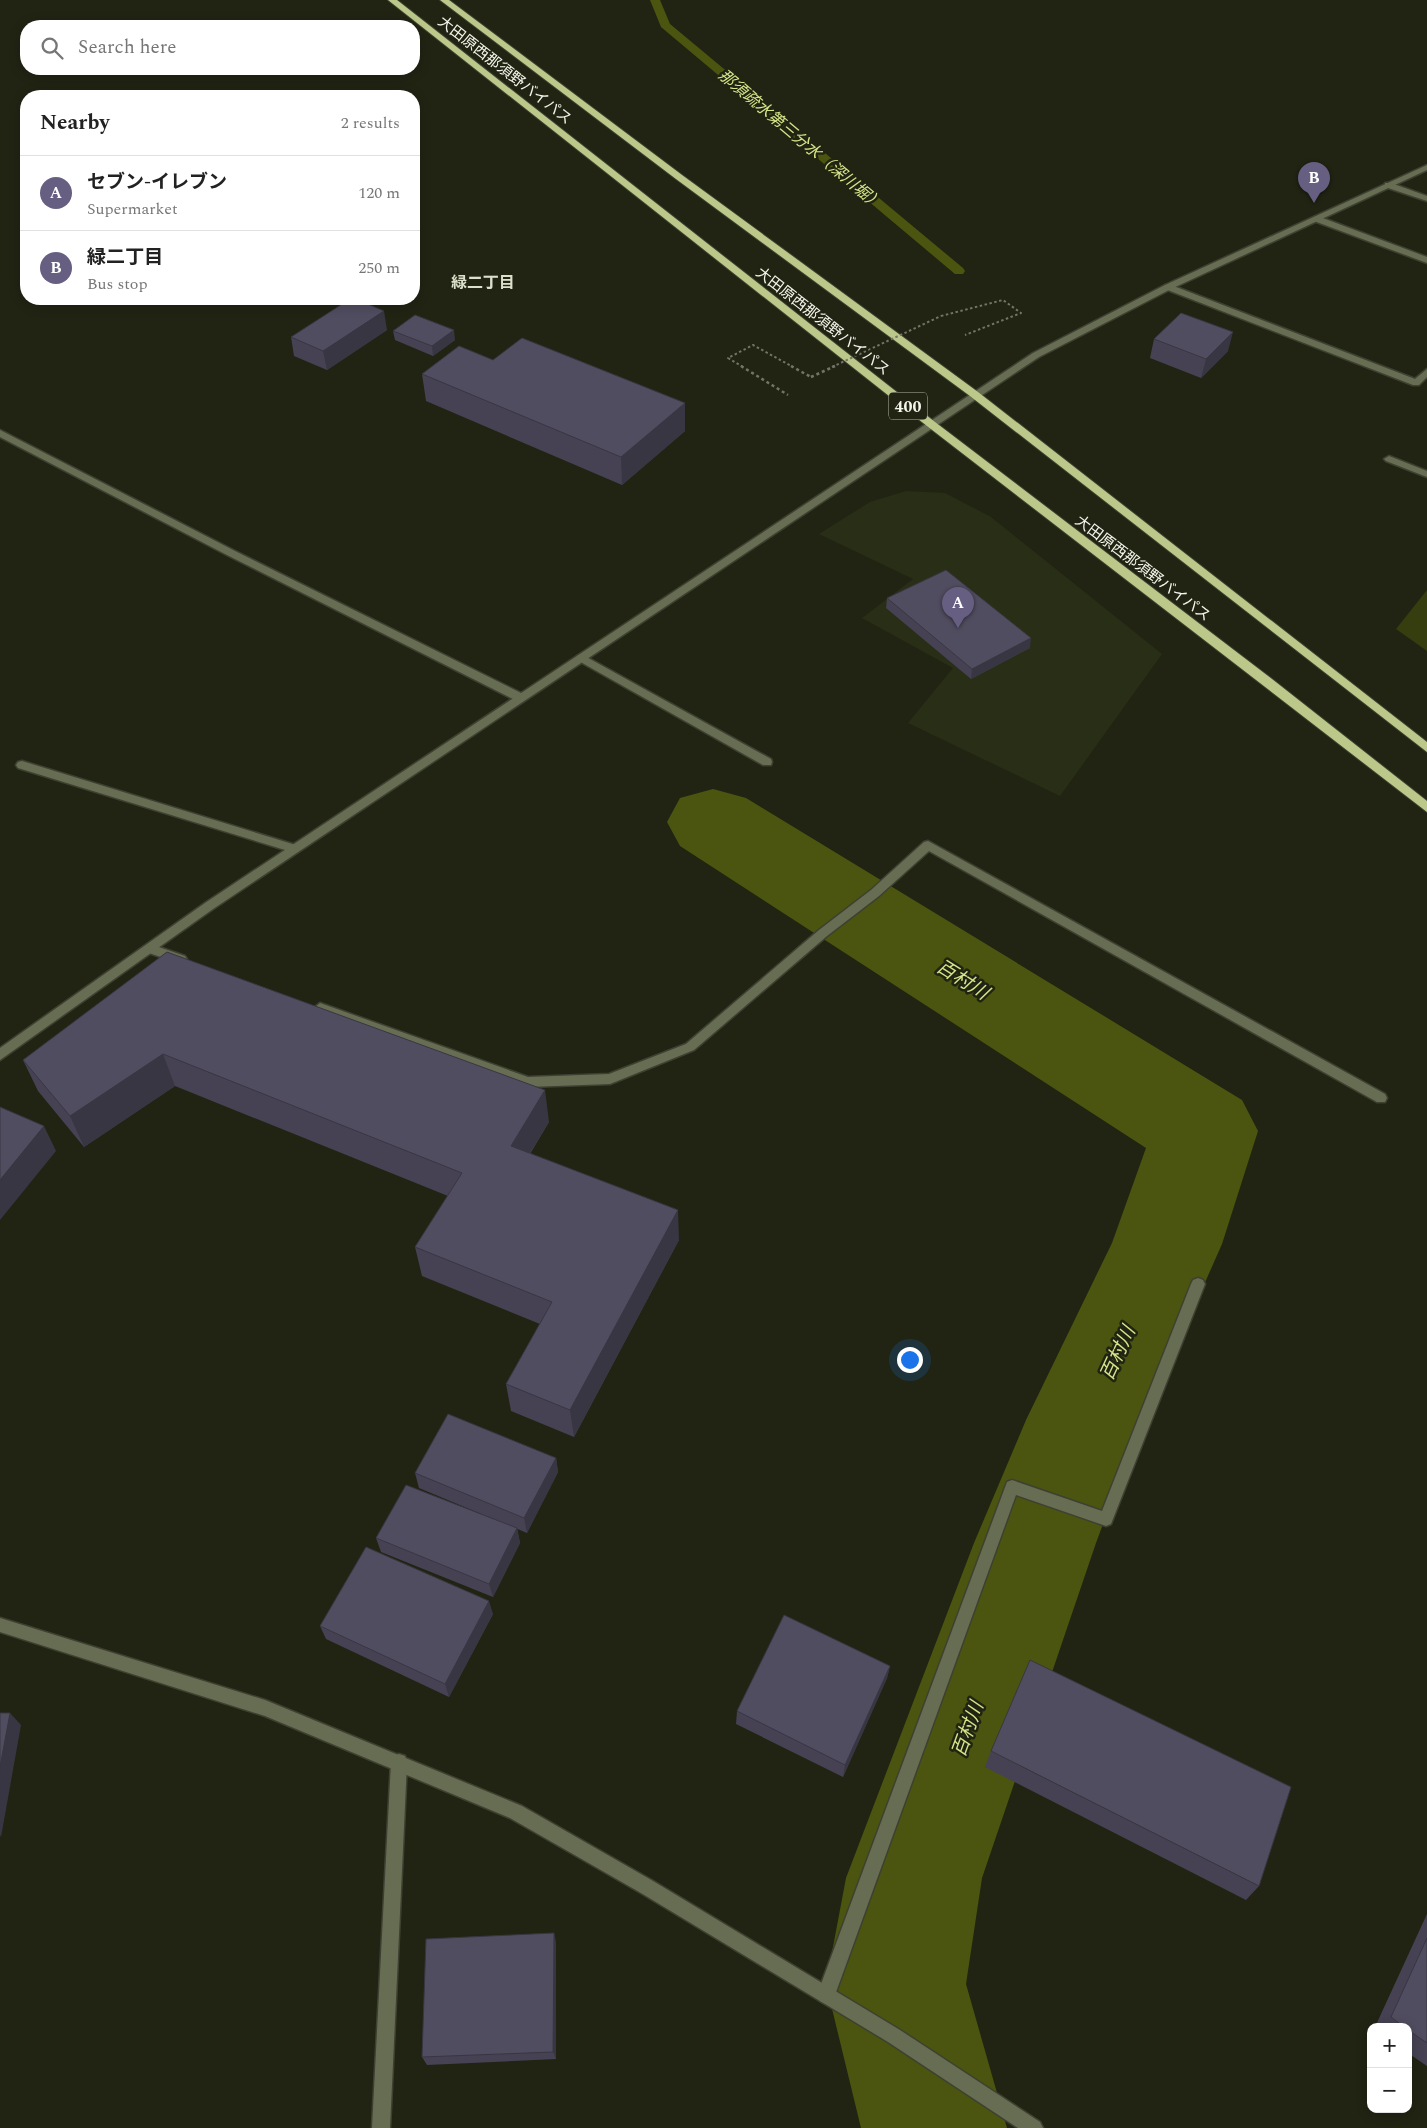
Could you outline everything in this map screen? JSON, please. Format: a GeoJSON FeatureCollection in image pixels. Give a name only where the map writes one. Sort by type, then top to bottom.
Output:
{"type":"FeatureCollection","features":[{"type":"Feature","properties":{"kind":"highway","name":"大田原西那須野バイパス"},"geometry":{"type":"LineString","coordinates":[[392,0],[417,20]]}},
{"type":"Feature","properties":{"kind":"highway","name":"大田原西那須野バイパス"},"geometry":{"type":"LineString","coordinates":[[444,0],[679,177],[974,394],[1427,748]]}},
{"type":"Feature","properties":{"kind":"highway","name":"大田原西那須野バイパス"},"geometry":{"type":"LineString","coordinates":[[420,22],[931,424],[1268,682],[1427,808]]}},
{"type":"Feature","properties":{"kind":"street"},"geometry":{"type":"LineString","coordinates":[[0,1055],[209,906],[974,394],[1036,355],[1168,287],[1427,167]]}},
{"type":"Feature","properties":{"kind":"street"},"geometry":{"type":"LineString","coordinates":[[1388,185],[1427,199]]}},
{"type":"Feature","properties":{"kind":"street"},"geometry":{"type":"LineString","coordinates":[[1317,219],[1427,260]]}},
{"type":"Feature","properties":{"kind":"street"},"geometry":{"type":"LineString","coordinates":[[1168,287],[1416,383],[1427,372]]}},
{"type":"Feature","properties":{"kind":"street"},"geometry":{"type":"LineString","coordinates":[[0,433],[231,553],[521,698]]}},
{"type":"Feature","properties":{"kind":"street"},"geometry":{"type":"LineString","coordinates":[[1389,459],[1427,474]]}},
{"type":"Feature","properties":{"kind":"street"},"geometry":{"type":"LineString","coordinates":[[581,658],[767,762]]}},
{"type":"Feature","properties":{"kind":"street"},"geometry":{"type":"LineString","coordinates":[[22,765],[295,849]]}},
{"type":"Feature","properties":{"kind":"street"},"geometry":{"type":"LineString","coordinates":[[307,1004],[528,1082],[610,1079],[690,1047],[823,933],[875,893],[928,845],[1381,1098]]}},
{"type":"Feature","properties":{"kind":"street"},"geometry":{"type":"LineString","coordinates":[[150,949],[196,965]]}},
{"type":"Feature","properties":{"kind":"street"},"geometry":{"type":"LineString","coordinates":[[826,1995],[1012,1487],[1106,1519],[1198,1284]]}},
{"type":"Feature","properties":{"kind":"street"},"geometry":{"type":"LineString","coordinates":[[0,1625],[265,1708],[516,1812],[647,1887],[894,2036],[1034,2128]]}},
{"type":"Feature","properties":{"kind":"street"},"geometry":{"type":"LineString","coordinates":[[381,2128],[399,1762]]}},
{"type":"Feature","properties":{"kind":"path"},"geometry":{"type":"LineString","coordinates":[[788,395],[728,358],[753,345],[811,378],[941,316],[1003,300],[1021,313],[965,335]]}},
{"type":"Feature","properties":{"kind":"shaded area"},"geometry":{"type":"Polygon","coordinates":[[[906,491],[945,493],[991,517],[1162,654],[1060,796],[908,723],[953,668],[862,618],[913,579],[819,534],[870,502],[906,491]]]}},
{"type":"Feature","properties":{"kind":"green space"},"geometry":{"type":"Polygon","coordinates":[[[1427,590],[1427,651],[1396,629],[1427,590]]]}},
{"type":"Feature","properties":{"kind":"building"},"geometry":{"type":"Polygon","coordinates":[[[341,305],[370,305],[384,311],[323,351],[291,337],[341,305]]]}},
{"type":"Feature","properties":{"kind":"building"},"geometry":{"type":"Polygon","coordinates":[[[1181,313],[1233,332],[1206,359],[1154,339],[1181,313]]]}},
{"type":"Feature","properties":{"kind":"building"},"geometry":{"type":"Polygon","coordinates":[[[415,315],[454,330],[432,346],[393,331],[415,315]]]}},
{"type":"Feature","properties":{"kind":"building"},"geometry":{"type":"Polygon","coordinates":[[[522,338],[685,403],[621,457],[422,374],[459,346],[493,360],[522,338]]]}},
{"type":"Feature","properties":{"kind":"building"},"geometry":{"type":"Polygon","coordinates":[[[946,570],[1031,638],[972,669],[887,598],[946,570]]]}},
{"type":"Feature","properties":{"kind":"building"},"geometry":{"type":"Polygon","coordinates":[[[167,952],[545,1090],[511,1146],[678,1210],[570,1410],[506,1384],[552,1302],[415,1247],[462,1173],[163,1054],[70,1116],[23,1060],[167,952]]]}},
{"type":"Feature","properties":{"kind":"building"},"geometry":{"type":"Polygon","coordinates":[[[0,1107],[44,1126],[0,1180],[0,1107]]]}},
{"type":"Feature","properties":{"kind":"building"},"geometry":{"type":"Polygon","coordinates":[[[448,1414],[556,1458],[524,1518],[415,1473],[448,1414]]]}},
{"type":"Feature","properties":{"kind":"building"},"geometry":{"type":"Polygon","coordinates":[[[406,1485],[517,1528],[489,1584],[376,1538],[406,1485]]]}},
{"type":"Feature","properties":{"kind":"building"},"geometry":{"type":"Polygon","coordinates":[[[366,1547],[489,1601],[445,1684],[320,1626],[366,1547]]]}},
{"type":"Feature","properties":{"kind":"building"},"geometry":{"type":"Polygon","coordinates":[[[784,1615],[890,1666],[845,1765],[737,1711],[784,1615]]]}},
{"type":"Feature","properties":{"kind":"building"},"geometry":{"type":"Polygon","coordinates":[[[1030,1660],[1291,1787],[1259,1886],[991,1751],[1030,1660]]]}},
{"type":"Feature","properties":{"kind":"building"},"geometry":{"type":"Polygon","coordinates":[[[0,1713],[10,1713],[0,1767],[0,1713]]]}},
{"type":"Feature","properties":{"kind":"building"},"geometry":{"type":"Polygon","coordinates":[[[554,1933],[553,2052],[422,2057],[426,1939],[554,1933]]]}},
{"type":"Feature","properties":{"kind":"building"},"geometry":{"type":"Polygon","coordinates":[[[1427,1938],[1427,2043],[1412,2033],[1412,2023],[1399,2023],[1391,2017],[1427,1938]]]}},
{"type":"Feature","properties":{"kind":"waterway","name":"那須疏水第三分水（深川堀）"},"geometry":{"type":"LineString","coordinates":[[655,0],[665,25],[959,271]]}},
{"type":"Feature","properties":{"kind":"waterway","name":"百村川"},"geometry":{"type":"LineString","coordinates":[[713,822],[1205,1131],[1167,1244],[1068,1459],[1035,1543],[914,1878],[896,1984],[934,2128]]}},
{"type":"Feature","properties":{"kind":"place","name":"緑二丁目"},"geometry":{"type":"Point","coordinates":[1314,203]}},
{"type":"Feature","properties":{"kind":"place","name":"セブン-イレブン"},"geometry":{"type":"Point","coordinates":[958,628]}},
{"type":"Feature","properties":{"kind":"district","name":"緑二丁目"},"geometry":{"type":"Point","coordinates":[483,282]}}]}
